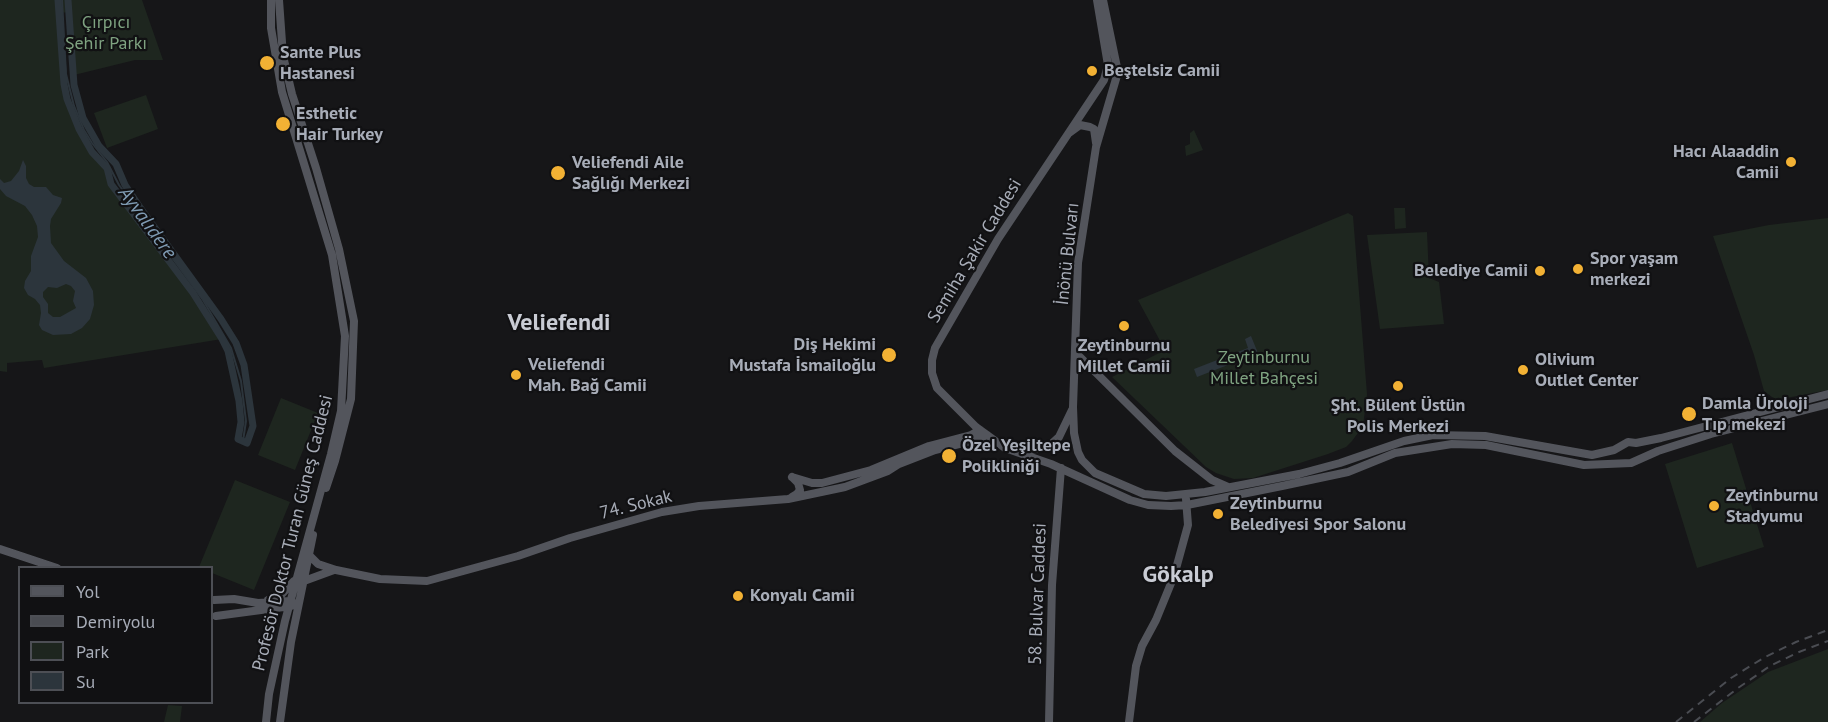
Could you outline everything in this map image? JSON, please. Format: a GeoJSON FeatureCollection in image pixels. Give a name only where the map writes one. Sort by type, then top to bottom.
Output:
{"type":"FeatureCollection","features":[{"type":"Feature","properties":{"kind":"main road","name":"Profesör Doktor Turan Güneş Caddesi"},"geometry":{"type":"LineString","coordinates":[[271,0],[271,28],[282,92],[329,246],[345,336],[341,411],[305,547],[300,579]]}},
{"type":"Feature","properties":{"kind":"main road","name":"Profesör Doktor Turan Güneş Caddesi"},"geometry":{"type":"LineString","coordinates":[[266,722],[269,694],[285,621],[308,557],[351,399],[354,321],[339,249],[292,94],[283,56],[279,0]]}},
{"type":"Feature","properties":{"kind":"main road","name":"Semiha Şakir Caddesi"},"geometry":{"type":"LineString","coordinates":[[1097,0],[1108,66],[1104,80],[998,239],[934,348],[932,373],[937,388],[980,430],[1005,448],[1061,468],[1140,503],[1155,506],[1187,505],[1348,472],[1406,451],[1459,444]]}},
{"type":"Feature","properties":{"kind":"main road","name":"İnönü Bulvarı"},"geometry":{"type":"LineString","coordinates":[[1103,0],[1118,72],[1096,147],[1078,263],[1073,407],[1076,446],[1082,460],[1089,468],[1144,494],[1166,496],[1229,488],[1330,466],[1416,438],[1433,435],[1485,436],[1584,455],[1601,454],[1619,446]]}},
{"type":"Feature","properties":{"kind":"main road"},"geometry":{"type":"LineString","coordinates":[[1064,138],[1080,125],[1090,127],[1094,129],[1096,147]]}},
{"type":"Feature","properties":{"kind":"main road"},"geometry":{"type":"LineString","coordinates":[[1075,352],[1175,451],[1212,480],[1229,488]]}},
{"type":"Feature","properties":{"kind":"main road"},"geometry":{"type":"LineString","coordinates":[[1624,463],[1619,455],[1619,446],[1628,442],[1636,443],[1828,394]]}},
{"type":"Feature","properties":{"kind":"main road"},"geometry":{"type":"LineString","coordinates":[[1459,444],[1486,446],[1584,465],[1624,463],[1733,428],[1828,404]]}},
{"type":"Feature","properties":{"kind":"main road"},"geometry":{"type":"LineString","coordinates":[[1005,448],[1030,450],[1048,447],[1059,437],[1073,407]]}},
{"type":"Feature","properties":{"kind":"main road"},"geometry":{"type":"LineString","coordinates":[[1733,428],[1747,421],[1752,414]]}},
{"type":"Feature","properties":{"kind":"main road"},"geometry":{"type":"LineString","coordinates":[[788,499],[800,490],[798,483],[792,477],[812,483],[836,479],[871,470],[929,446],[971,435],[980,430]]}},
{"type":"Feature","properties":{"kind":"main road","name":"74. Sokak"},"geometry":{"type":"LineString","coordinates":[[300,579],[336,570],[380,579],[427,581],[662,512],[699,506],[788,499],[845,487],[935,450],[987,435]]}},
{"type":"Feature","properties":{"kind":"main road"},"geometry":{"type":"LineString","coordinates":[[1459,444],[1478,441],[1485,436]]}},
{"type":"Feature","properties":{"kind":"main road"},"geometry":{"type":"LineString","coordinates":[[1636,443],[1639,459]]}},
{"type":"Feature","properties":{"kind":"main road","name":"58. Bulvar Caddesi"},"geometry":{"type":"LineString","coordinates":[[1048,722],[1052,585],[1061,468]]}},
{"type":"Feature","properties":{"kind":"main road"},"geometry":{"type":"LineString","coordinates":[[1130,722],[1136,666],[1142,645],[1156,620],[1174,576],[1188,525],[1185,495]]}},
{"type":"Feature","properties":{"kind":"main road"},"geometry":{"type":"LineString","coordinates":[[305,547],[308,557],[323,567],[336,570]]}},
{"type":"Feature","properties":{"kind":"main road"},"geometry":{"type":"LineString","coordinates":[[0,549],[54,566]]}},
{"type":"Feature","properties":{"kind":"main road"},"geometry":{"type":"LineString","coordinates":[[260,606],[281,595],[300,579]]}},
{"type":"Feature","properties":{"kind":"main road"},"geometry":{"type":"LineString","coordinates":[[213,600],[234,599],[260,606],[285,621]]}},
{"type":"Feature","properties":{"kind":"main road"},"geometry":{"type":"LineString","coordinates":[[213,600],[219,603],[221,609],[214,617]]}},
{"type":"Feature","properties":{"kind":"main road","name":"Profesör Doktor Turan Güneş Caddesi"},"geometry":{"type":"LineString","coordinates":[[280,722],[292,604]]}},
{"type":"Feature","properties":{"kind":"main road"},"geometry":{"type":"LineString","coordinates":[[214,617],[260,606],[292,604]]}},
{"type":"Feature","properties":{"kind":"green space","name":"Çırpıcı Şehir Parkı"},"geometry":{"type":"Polygon","coordinates":[[[0,0],[142,0],[163,60],[135,60],[74,75],[71,12],[59,13],[62,70],[67,99],[86,142],[109,171],[111,184],[193,293],[222,339],[44,368],[42,360],[7,363],[7,372],[0,371],[0,0]]]}},
{"type":"Feature","properties":{"kind":"green space"},"geometry":{"type":"Polygon","coordinates":[[[146,95],[158,129],[107,148],[94,113],[146,95]]]}},
{"type":"Feature","properties":{"kind":"green space"},"geometry":{"type":"Polygon","coordinates":[[[1194,130],[1203,150],[1186,156],[1185,146],[1190,144],[1190,133],[1194,130]]]}},
{"type":"Feature","properties":{"kind":"green space"},"geometry":{"type":"Polygon","coordinates":[[[1394,208],[1405,208],[1406,228],[1395,229],[1394,208]]]}},
{"type":"Feature","properties":{"kind":"green space","name":"Zeytinburnu Millet Bahçesi"},"geometry":{"type":"Polygon","coordinates":[[[1348,213],[1353,216],[1367,394],[1363,426],[1346,447],[1253,478],[1234,479],[1216,473],[1206,467],[1112,377],[1165,350],[1138,300],[1348,213]]]}},
{"type":"Feature","properties":{"kind":"green space"},"geometry":{"type":"Polygon","coordinates":[[[1828,218],[1828,390],[1776,400],[1764,391],[1713,236],[1769,225],[1828,218]]]}},
{"type":"Feature","properties":{"kind":"green space"},"geometry":{"type":"Polygon","coordinates":[[[1427,232],[1429,278],[1439,282],[1444,324],[1380,329],[1367,235],[1427,232]]]}},
{"type":"Feature","properties":{"kind":"green space"},"geometry":{"type":"Polygon","coordinates":[[[281,398],[318,413],[295,470],[258,455],[281,398]]]}},
{"type":"Feature","properties":{"kind":"green space","name":"Zeytinburnu Stadyumu"},"geometry":{"type":"Polygon","coordinates":[[[1732,443],[1764,547],[1697,568],[1665,464],[1732,443]]]}},
{"type":"Feature","properties":{"kind":"green space"},"geometry":{"type":"Polygon","coordinates":[[[235,480],[290,502],[254,590],[213,573],[213,566],[199,566],[235,480]]]}},
{"type":"Feature","properties":{"kind":"green space"},"geometry":{"type":"Polygon","coordinates":[[[1828,649],[1828,722],[1700,722],[1722,703],[1768,672],[1828,649]]]}},
{"type":"Feature","properties":{"kind":"green space"},"geometry":{"type":"Polygon","coordinates":[[[168,705],[182,706],[180,722],[164,722],[168,705]]]}},
{"type":"Feature","properties":{"kind":"water"},"geometry":{"type":"Polygon","coordinates":[[[23,160],[29,184],[34,187],[46,187],[53,195],[62,198],[51,219],[51,243],[64,261],[86,278],[93,291],[94,305],[90,319],[82,328],[71,334],[53,335],[42,330],[39,325],[40,305],[28,295],[24,288],[31,271],[31,256],[38,237],[37,226],[25,206],[6,196],[0,189],[0,179],[4,183],[11,181],[19,171],[23,160]],[[66,284],[57,288],[48,287],[43,292],[43,297],[48,304],[48,313],[53,317],[60,317],[76,308],[73,301],[75,291],[66,284]]]}},
{"type":"Feature","properties":{"kind":"water"},"geometry":{"type":"Polygon","coordinates":[[[1251,336],[1262,363],[1255,365],[1251,356],[1197,377],[1194,369],[1248,348],[1245,339],[1251,336]]]}},
{"type":"Feature","properties":{"kind":"waterway","name":"Ayvalıdere"},"geometry":{"type":"LineString","coordinates":[[58,0],[64,84],[67,99],[79,129],[92,152],[107,168],[111,184],[193,293],[222,339],[228,351],[239,401],[241,422],[238,439],[247,443],[253,426],[244,365],[236,343],[139,206],[125,185],[116,164],[99,146],[83,118],[74,85],[68,0]]}},
{"type":"Feature","properties":{"kind":"waterway","name":"Ayvalıdere"},"geometry":{"type":"LineString","coordinates":[[62,0],[66,74],[74,106],[84,130],[107,162],[119,185],[203,300],[231,348],[241,381],[246,421],[243,441]]}},
{"type":"Feature","properties":{"kind":"railway"},"geometry":{"type":"LineString","coordinates":[[1676,722],[1731,678],[1765,657],[1828,630]]}},
{"type":"Feature","properties":{"kind":"railway"},"geometry":{"type":"LineString","coordinates":[[1694,722],[1770,666],[1828,641]]}},
{"type":"Feature","properties":{"kind":"place","name":"Sante Plus Hastanesi"},"geometry":{"type":"Point","coordinates":[267,63]}},
{"type":"Feature","properties":{"kind":"place","name":"Beştelsiz Camii"},"geometry":{"type":"Point","coordinates":[1092,71]}},
{"type":"Feature","properties":{"kind":"place","name":"Esthetic Hair Turkey"},"geometry":{"type":"Point","coordinates":[283,124]}},
{"type":"Feature","properties":{"kind":"place","name":"Hacı Alaaddin Camii"},"geometry":{"type":"Point","coordinates":[1791,162]}},
{"type":"Feature","properties":{"kind":"place","name":"Veliefendi Aile Sağlığı Merkezi"},"geometry":{"type":"Point","coordinates":[558,173]}},
{"type":"Feature","properties":{"kind":"place","name":"Spor yaşam merkezi"},"geometry":{"type":"Point","coordinates":[1578,269]}},
{"type":"Feature","properties":{"kind":"place","name":"Belediye Camii"},"geometry":{"type":"Point","coordinates":[1540,271]}},
{"type":"Feature","properties":{"kind":"place","name":"Zeytinburnu Millet Camii"},"geometry":{"type":"Point","coordinates":[1124,326]}},
{"type":"Feature","properties":{"kind":"place","name":"Diş Hekimi Mustafa İsmailoğlu"},"geometry":{"type":"Point","coordinates":[889,355]}},
{"type":"Feature","properties":{"kind":"place","name":"Olivium Outlet Center"},"geometry":{"type":"Point","coordinates":[1523,370]}},
{"type":"Feature","properties":{"kind":"place","name":"Veliefendi Mah. Bağ Camii"},"geometry":{"type":"Point","coordinates":[516,375]}},
{"type":"Feature","properties":{"kind":"place","name":"Şht. Bülent Üstün Polis Merkezi"},"geometry":{"type":"Point","coordinates":[1398,386]}},
{"type":"Feature","properties":{"kind":"place","name":"Damla Üroloji Tıp mekezi"},"geometry":{"type":"Point","coordinates":[1689,414]}},
{"type":"Feature","properties":{"kind":"place","name":"Özel Yeşiltepe Polikliniği"},"geometry":{"type":"Point","coordinates":[949,456]}},
{"type":"Feature","properties":{"kind":"place","name":"Zeytinburnu Stadyumu"},"geometry":{"type":"Point","coordinates":[1714,506]}},
{"type":"Feature","properties":{"kind":"place","name":"Zeytinburnu Belediyesi Spor Salonu"},"geometry":{"type":"Point","coordinates":[1218,514]}},
{"type":"Feature","properties":{"kind":"place","name":"Konyalı Camii"},"geometry":{"type":"Point","coordinates":[738,596]}},
{"type":"Feature","properties":{"kind":"district","name":"Veliefendi"},"geometry":{"type":"Point","coordinates":[559,323]}},
{"type":"Feature","properties":{"kind":"district","name":"Gökalp"},"geometry":{"type":"Point","coordinates":[1178,575]}}]}
